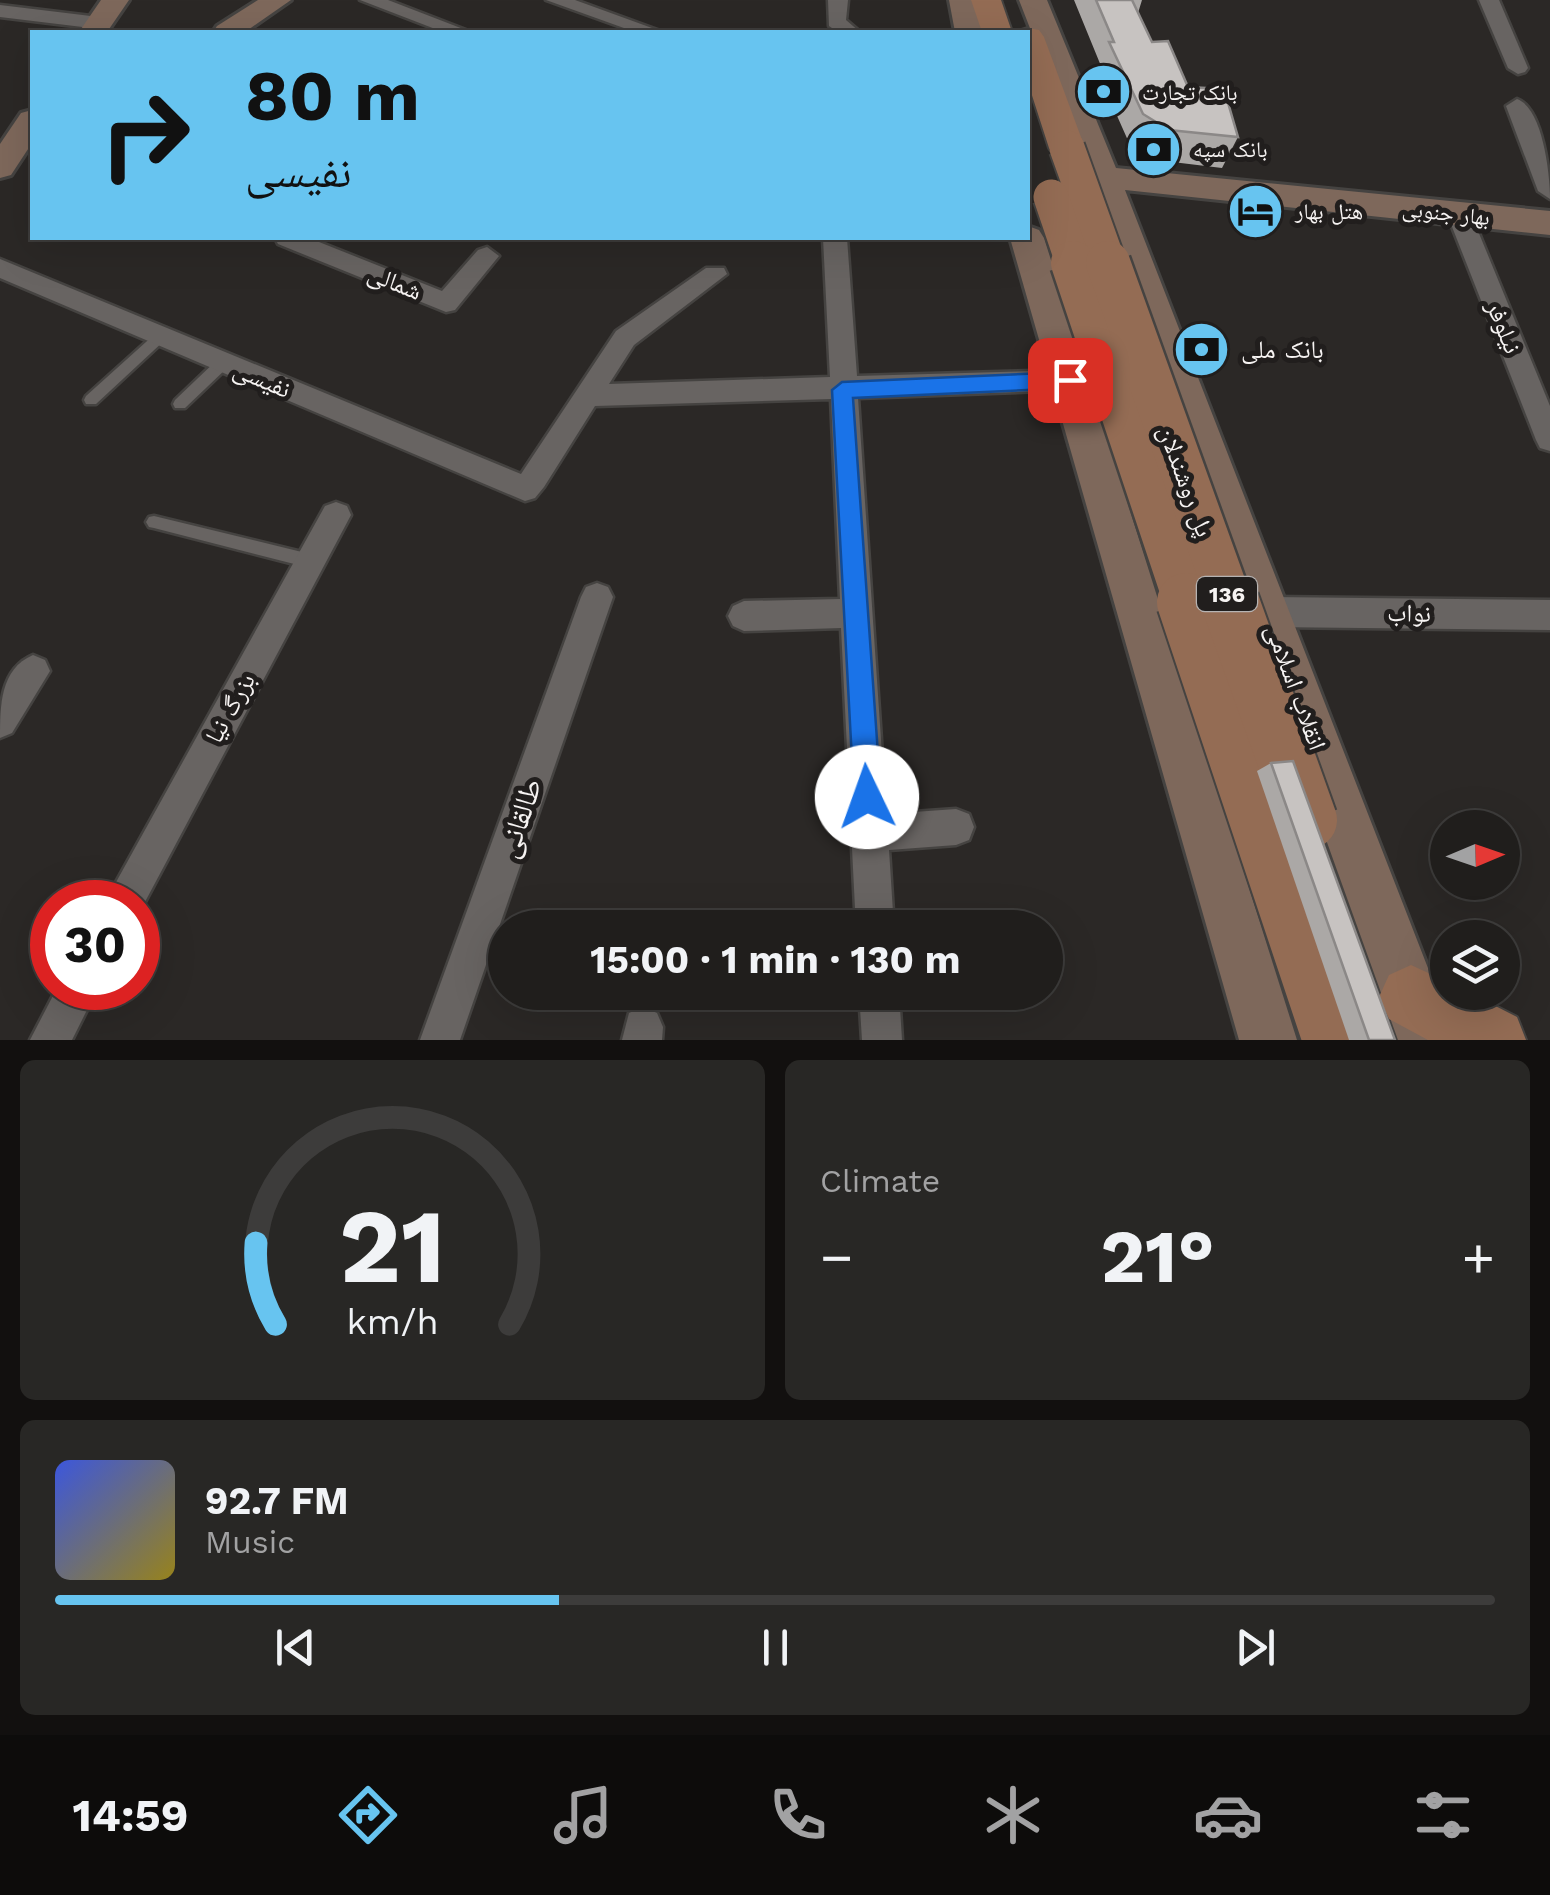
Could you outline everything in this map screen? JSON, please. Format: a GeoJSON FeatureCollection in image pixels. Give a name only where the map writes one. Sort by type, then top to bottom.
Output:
{"type":"FeatureCollection","features":[{"type":"Feature","properties":{"kind":"main road"},"geometry":{"type":"LineString","coordinates":[[230,30],[277,0]]}},
{"type":"Feature","properties":{"kind":"main road"},"geometry":{"type":"LineString","coordinates":[[963,0],[969,30]]}},
{"type":"Feature","properties":{"kind":"main road"},"geometry":{"type":"LineString","coordinates":[[986,0],[996,30]]}},
{"type":"Feature","properties":{"kind":"main road","name":"انقلاب اسلامی"},"geometry":{"type":"LineString","coordinates":[[1014,0],[1025,30]]}},
{"type":"Feature","properties":{"kind":"main road","name":"انقلاب اسلامی"},"geometry":{"type":"LineString","coordinates":[[1033,0],[1059,150]]}},
{"type":"Feature","properties":{"kind":"main road","name":"انقلاب اسلامی"},"geometry":{"type":"LineString","coordinates":[[1030,45],[1059,150],[1216,475],[1268,612],[1408,1026]]}},
{"type":"Feature","properties":{"kind":"main road"},"geometry":{"type":"LineString","coordinates":[[0,168],[30,123]]}},
{"type":"Feature","properties":{"kind":"main road","name":"بهار جنوبی"},"geometry":{"type":"LineString","coordinates":[[1059,150],[1459,214],[1550,223]]}},
{"type":"Feature","properties":{"kind":"main road","name":"پل روشندلان"},"geometry":{"type":"LineString","coordinates":[[1059,150],[1408,1026]]}},
{"type":"Feature","properties":{"kind":"main road","name":"پل روشندلان"},"geometry":{"type":"LineString","coordinates":[[1059,150],[1332,1040]]}},
{"type":"Feature","properties":{"kind":"main road"},"geometry":{"type":"LineString","coordinates":[[0,181],[30,161]]}},
{"type":"Feature","properties":{"kind":"main road"},"geometry":{"type":"LineString","coordinates":[[1027,240],[1268,1040]]}},
{"type":"Feature","properties":{"kind":"main road"},"geometry":{"type":"LineString","coordinates":[[1096,470],[1127,494],[1173,506],[1208,486],[1216,475]]}},
{"type":"Feature","properties":{"kind":"main road"},"geometry":{"type":"LineString","coordinates":[[1299,1040],[1325,1014],[1384,995],[1408,1026],[1494,1040]]}},
{"type":"Feature","properties":{"kind":"street"},"geometry":{"type":"LineString","coordinates":[[370,0],[448,30]]}},
{"type":"Feature","properties":{"kind":"street"},"geometry":{"type":"LineString","coordinates":[[556,0],[647,30]]}},
{"type":"Feature","properties":{"kind":"street"},"geometry":{"type":"LineString","coordinates":[[599,15],[618,0]]}},
{"type":"Feature","properties":{"kind":"street"},"geometry":{"type":"LineString","coordinates":[[838,0],[836,22],[847,30]]}},
{"type":"Feature","properties":{"kind":"street"},"geometry":{"type":"LineString","coordinates":[[1489,0],[1518,68]]}},
{"type":"Feature","properties":{"kind":"street"},"geometry":{"type":"LineString","coordinates":[[0,11],[102,18]]}},
{"type":"Feature","properties":{"kind":"street"},"geometry":{"type":"LineString","coordinates":[[1517,106],[1550,191]]}},
{"type":"Feature","properties":{"kind":"street","name":"نیلوفر"},"geometry":{"type":"LineString","coordinates":[[1459,214],[1550,440]]}},
{"type":"Feature","properties":{"kind":"street","name":"شمالی"},"geometry":{"type":"LineString","coordinates":[[291,240],[446,303],[486,256]]}},
{"type":"Feature","properties":{"kind":"street"},"geometry":{"type":"LineString","coordinates":[[835,240],[874,910]]}},
{"type":"Feature","properties":{"kind":"street","name":"نفیسی"},"geometry":{"type":"LineString","coordinates":[[0,268],[224,363],[530,484],[637,326],[715,274]]}},
{"type":"Feature","properties":{"kind":"street"},"geometry":{"type":"LineString","coordinates":[[586,396],[1070,380]]}},
{"type":"Feature","properties":{"kind":"street","name":"بزرگ نیا"},"geometry":{"type":"LineString","coordinates":[[136,880],[336,515]]}},
{"type":"Feature","properties":{"kind":"street","name":"طالقانی"},"geometry":{"type":"LineString","coordinates":[[440,1040],[597,597]]}},
{"type":"Feature","properties":{"kind":"street","name":"نواب"},"geometry":{"type":"LineString","coordinates":[[1268,612],[1550,614]]}},
{"type":"Feature","properties":{"kind":"street"},"geometry":{"type":"LineString","coordinates":[[744,616],[856,614]]}},
{"type":"Feature","properties":{"kind":"street"},"geometry":{"type":"LineString","coordinates":[[0,722],[34,671]]}},
{"type":"Feature","properties":{"kind":"street"},"geometry":{"type":"LineString","coordinates":[[870,834],[956,827]]}},
{"type":"Feature","properties":{"kind":"street"},"geometry":{"type":"LineString","coordinates":[[50,1040],[66,1010]]}},
{"type":"Feature","properties":{"kind":"street"},"geometry":{"type":"LineString","coordinates":[[880,1010],[882,1040]]}},
{"type":"Feature","properties":{"kind":"lane"},"geometry":{"type":"LineString","coordinates":[[91,400],[160,336]]}},
{"type":"Feature","properties":{"kind":"lane"},"geometry":{"type":"LineString","coordinates":[[180,404],[224,363]]}},
{"type":"Feature","properties":{"kind":"lane"},"geometry":{"type":"LineString","coordinates":[[154,522],[310,561]]}},
{"type":"Feature","properties":{"kind":"building"},"geometry":{"type":"Polygon","coordinates":[[[1096,0],[1132,0],[1152,42],[1168,41],[1188,87],[1224,89],[1238,137],[1169,130],[1143,114],[1109,42],[1114,42],[1096,0]]]}},
{"type":"Feature","properties":{"kind":"building"},"geometry":{"type":"Polygon","coordinates":[[[1293,761],[1395,1040],[1369,1040],[1271,763],[1293,761]]]}},
{"type":"Feature","properties":{"kind":"place","name":"بانک تجارت"},"geometry":{"type":"Point","coordinates":[1103,92]}},
{"type":"Feature","properties":{"kind":"place","name":"بانک سپه"},"geometry":{"type":"Point","coordinates":[1154,149]}},
{"type":"Feature","properties":{"kind":"place","name":"هتل بهار"},"geometry":{"type":"Point","coordinates":[1256,211]}},
{"type":"Feature","properties":{"kind":"place","name":"بانک ملی"},"geometry":{"type":"Point","coordinates":[1202,349]}},
{"type":"Feature","properties":{"kind":"route"},"geometry":{"type":"LineString","coordinates":[[867,797],[842,390],[1070,380]]}}]}
